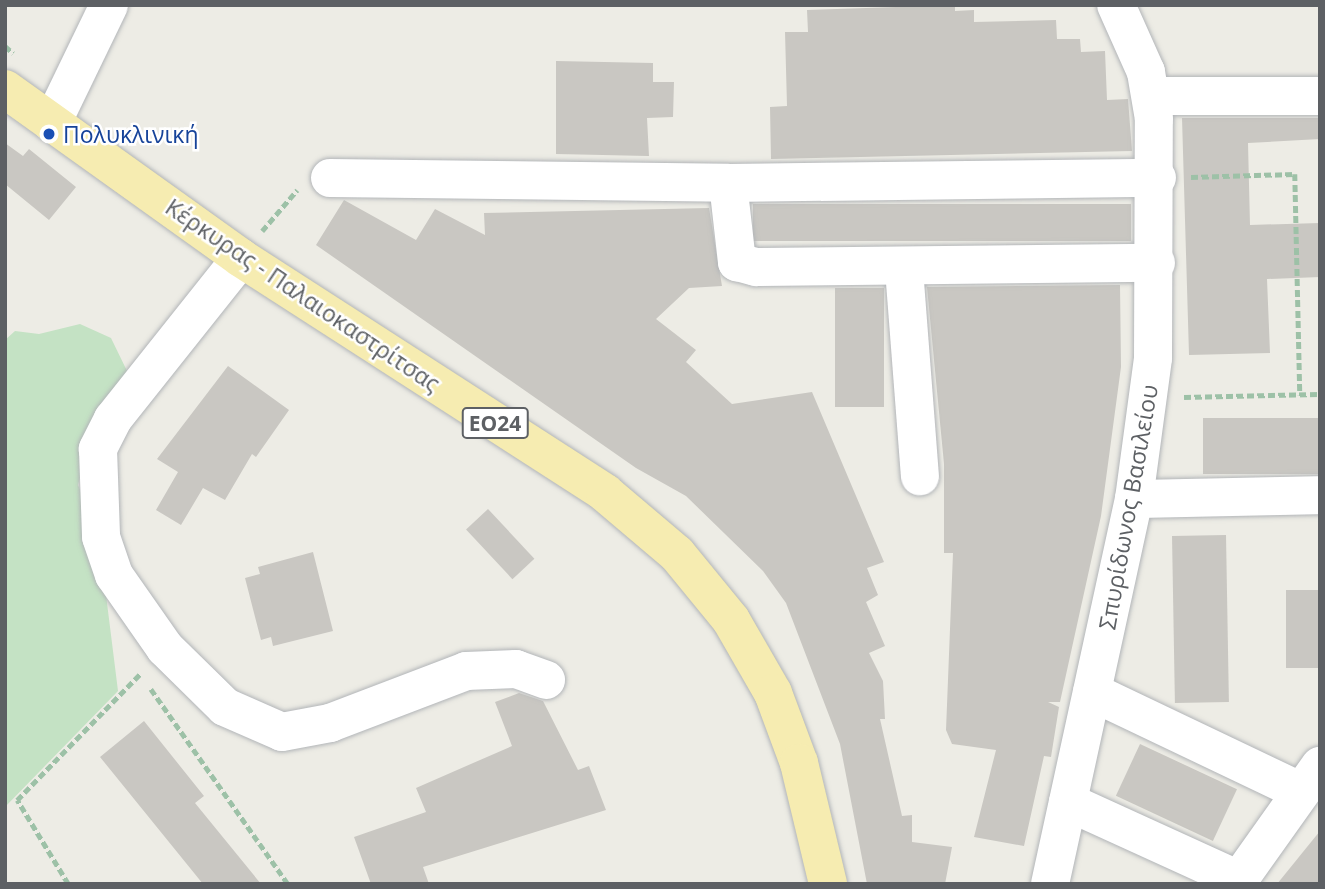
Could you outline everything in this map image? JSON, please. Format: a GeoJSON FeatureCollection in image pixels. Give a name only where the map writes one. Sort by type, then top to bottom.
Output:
{"type":"FeatureCollection","features":[{"type":"Feature","properties":{"kind":"main road","name":"Κέρκυρας - Παλαιοκαστρίτσας"},"geometry":{"type":"LineString","coordinates":[[5,89],[241,258],[605,493],[698,576],[773,693],[799,763],[828,884]]}},
{"type":"Feature","properties":{"kind":"street"},"geometry":{"type":"LineString","coordinates":[[52,123],[108,5]]}},
{"type":"Feature","properties":{"kind":"street","name":"Σπυρίδωνος Βασιλείου"},"geometry":{"type":"LineString","coordinates":[[1050,884],[1134,499],[1149,397],[1156,263],[1157,178],[1151,96],[1116,5]]}},
{"type":"Feature","properties":{"kind":"street"},"geometry":{"type":"LineString","coordinates":[[1151,96],[1320,96]]}},
{"type":"Feature","properties":{"kind":"street"},"geometry":{"type":"LineString","coordinates":[[330,178],[728,183],[1157,178]]}},
{"type":"Feature","properties":{"kind":"street"},"geometry":{"type":"LineString","coordinates":[[728,183],[737,262],[904,269],[1156,263]]}},
{"type":"Feature","properties":{"kind":"street"},"geometry":{"type":"LineString","coordinates":[[241,258],[113,419],[98,449],[101,537],[114,575],[153,661],[233,713],[282,732],[330,723],[466,671],[516,669],[547,680]]}},
{"type":"Feature","properties":{"kind":"street"},"geometry":{"type":"LineString","coordinates":[[904,269],[920,476]]}},
{"type":"Feature","properties":{"kind":"street"},"geometry":{"type":"LineString","coordinates":[[1134,499],[1320,495]]}},
{"type":"Feature","properties":{"kind":"street"},"geometry":{"type":"LineString","coordinates":[[1068,802],[1237,882],[1310,779],[1092,692]]}},
{"type":"Feature","properties":{"kind":"path"},"geometry":{"type":"LineString","coordinates":[[1157,178],[1295,174],[1300,395]]}},
{"type":"Feature","properties":{"kind":"path"},"geometry":{"type":"LineString","coordinates":[[241,258],[292,192],[330,178]]}},
{"type":"Feature","properties":{"kind":"path"},"geometry":{"type":"LineString","coordinates":[[1149,397],[1320,394]]}},
{"type":"Feature","properties":{"kind":"path"},"geometry":{"type":"LineString","coordinates":[[68,884],[17,800],[153,661],[288,884]]}},
{"type":"Feature","properties":{"kind":"green space"},"geometry":{"type":"Polygon","coordinates":[[[80,324],[111,338],[128,373],[94,424],[78,485],[98,531],[118,691],[5,807],[5,340],[15,331],[39,334],[80,324]]]}},
{"type":"Feature","properties":{"kind":"building"},"geometry":{"type":"Polygon","coordinates":[[[955,5],[955,11],[974,10],[974,22],[1056,20],[1057,39],[1080,39],[1081,52],[1105,51],[1107,100],[1128,99],[1132,151],[771,159],[770,107],[787,106],[785,32],[808,32],[807,10],[955,5]]]}},
{"type":"Feature","properties":{"kind":"building"},"geometry":{"type":"Polygon","coordinates":[[[556,61],[653,63],[653,82],[674,82],[673,117],[647,118],[649,156],[556,154],[556,61]]]}},
{"type":"Feature","properties":{"kind":"building"},"geometry":{"type":"Polygon","coordinates":[[[1182,118],[1320,118],[1320,139],[1248,143],[1250,225],[1320,223],[1320,277],[1267,279],[1270,353],[1189,355],[1182,118]]]}},
{"type":"Feature","properties":{"kind":"building"},"geometry":{"type":"Polygon","coordinates":[[[5,143],[23,156],[29,149],[76,187],[49,220],[5,184],[5,143]]]}},
{"type":"Feature","properties":{"kind":"building"},"geometry":{"type":"Polygon","coordinates":[[[344,200],[416,240],[435,209],[485,235],[484,213],[709,208],[722,286],[689,288],[656,319],[696,350],[686,362],[732,404],[812,392],[884,562],[867,568],[878,595],[866,602],[885,646],[869,653],[883,681],[885,719],[880,719],[902,816],[912,815],[912,842],[952,847],[945,884],[867,884],[840,744],[786,603],[763,571],[686,496],[636,468],[316,245],[344,200]]]}},
{"type":"Feature","properties":{"kind":"building"},"geometry":{"type":"Polygon","coordinates":[[[753,204],[1131,204],[1131,241],[753,241],[753,204]]]}},
{"type":"Feature","properties":{"kind":"building"},"geometry":{"type":"Polygon","coordinates":[[[1120,285],[1121,367],[1101,516],[1060,702],[1048,702],[1059,707],[1051,757],[1044,756],[1024,846],[974,837],[996,750],[952,744],[946,730],[953,553],[944,553],[944,464],[927,287],[1120,285]]]}},
{"type":"Feature","properties":{"kind":"building"},"geometry":{"type":"Polygon","coordinates":[[[835,288],[884,288],[884,407],[835,407],[835,288]]]}},
{"type":"Feature","properties":{"kind":"building"},"geometry":{"type":"Polygon","coordinates":[[[228,366],[289,410],[256,457],[252,454],[225,500],[203,488],[181,525],[156,510],[178,472],[157,459],[228,366]]]}},
{"type":"Feature","properties":{"kind":"building"},"geometry":{"type":"Polygon","coordinates":[[[1203,418],[1320,418],[1320,474],[1203,474],[1203,418]]]}},
{"type":"Feature","properties":{"kind":"building"},"geometry":{"type":"Polygon","coordinates":[[[488,509],[534,559],[512,579],[466,529],[488,509]]]}},
{"type":"Feature","properties":{"kind":"building"},"geometry":{"type":"Polygon","coordinates":[[[1226,535],[1229,702],[1175,703],[1172,536],[1226,535]]]}},
{"type":"Feature","properties":{"kind":"building"},"geometry":{"type":"Polygon","coordinates":[[[313,552],[333,631],[273,646],[271,637],[261,640],[245,578],[260,574],[258,567],[313,552]]]}},
{"type":"Feature","properties":{"kind":"building"},"geometry":{"type":"Polygon","coordinates":[[[1286,590],[1320,590],[1320,668],[1286,668],[1286,590]]]}},
{"type":"Feature","properties":{"kind":"building"},"geometry":{"type":"Polygon","coordinates":[[[519,693],[543,701],[578,770],[589,766],[606,810],[423,867],[429,884],[371,884],[354,837],[426,812],[416,788],[512,746],[495,702],[519,693]]]}},
{"type":"Feature","properties":{"kind":"building"},"geometry":{"type":"Polygon","coordinates":[[[144,721],[204,796],[195,803],[261,884],[203,884],[100,757],[144,721]]]}},
{"type":"Feature","properties":{"kind":"building"},"geometry":{"type":"Polygon","coordinates":[[[1140,744],[1237,789],[1213,841],[1116,796],[1140,744]]]}},
{"type":"Feature","properties":{"kind":"building"},"geometry":{"type":"Polygon","coordinates":[[[1320,831],[1320,884],[1277,884],[1320,831]]]}},
{"type":"Feature","properties":{"kind":"place","name":"Πολυκλινική"},"geometry":{"type":"Point","coordinates":[49,134]}}]}
